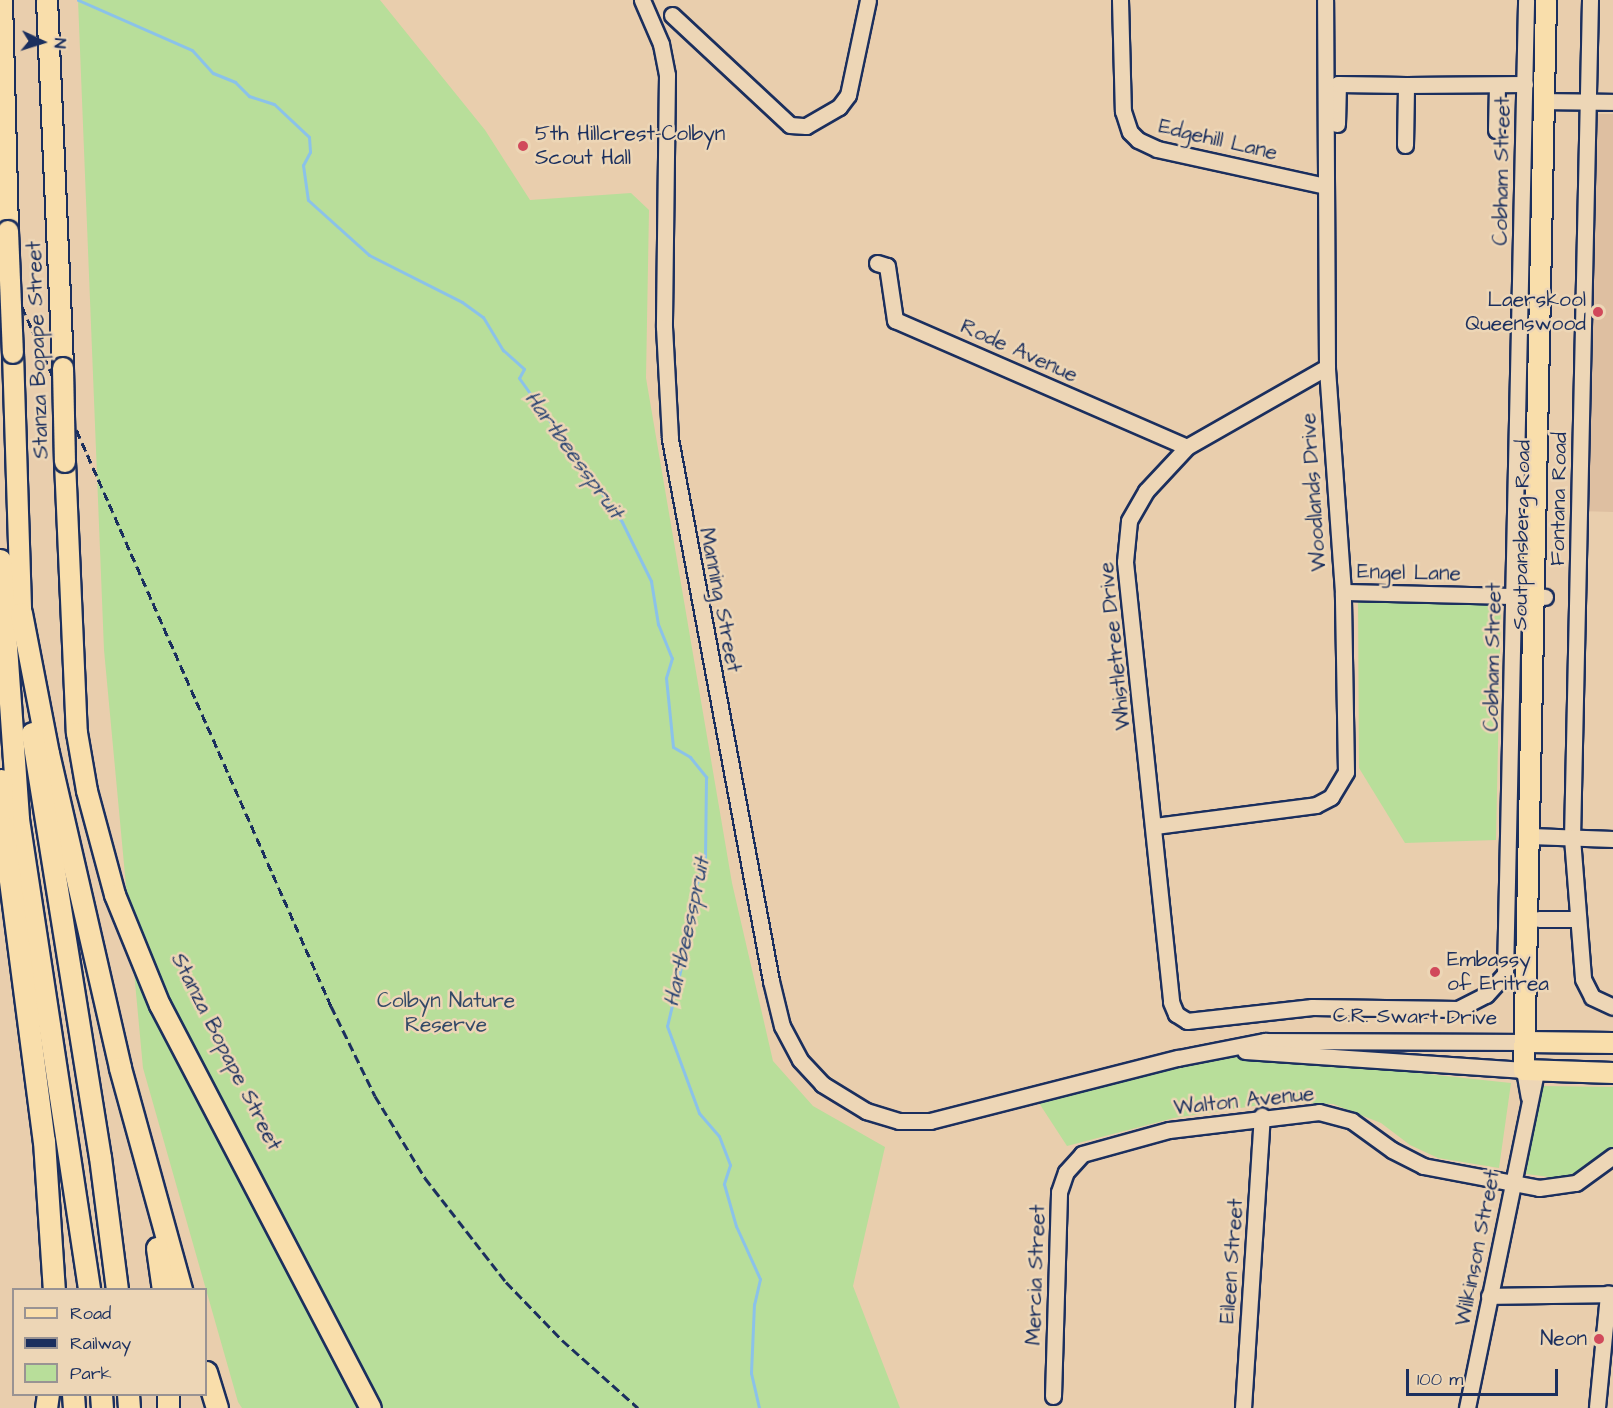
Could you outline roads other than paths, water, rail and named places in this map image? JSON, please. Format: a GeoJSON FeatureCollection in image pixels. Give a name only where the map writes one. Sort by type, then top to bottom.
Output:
{"type":"FeatureCollection","features":[{"type":"Feature","properties":{"kind":"highway"},"geometry":{"type":"LineString","coordinates":[[0,560],[18,819],[89,1288]]}},
{"type":"Feature","properties":{"kind":"highway"},"geometry":{"type":"LineString","coordinates":[[21,613],[61,814],[136,1135],[180,1288]]}},
{"type":"Feature","properties":{"kind":"highway"},"geometry":{"type":"LineString","coordinates":[[21,613],[36,773],[88,1078],[117,1288]]}},
{"type":"Feature","properties":{"kind":"highway"},"geometry":{"type":"LineString","coordinates":[[0,761],[3,826],[63,1288]]}},
{"type":"Feature","properties":{"kind":"highway"},"geometry":{"type":"LineString","coordinates":[[136,1135],[163,1288]]}},
{"type":"Feature","properties":{"kind":"highway"},"geometry":{"type":"LineString","coordinates":[[44,1141],[54,1288]]}},
{"type":"Feature","properties":{"kind":"highway"},"geometry":{"type":"LineString","coordinates":[[207,1375],[217,1408]]}},
{"type":"Feature","properties":{"kind":"main road"},"geometry":{"type":"LineString","coordinates":[[2,0],[21,613]]}},
{"type":"Feature","properties":{"kind":"main road","name":"Stanza Bopape Street"},"geometry":{"type":"LineString","coordinates":[[47,0],[75,699],[80,755],[95,826],[115,895],[142,964],[239,1159],[372,1408]]}},
{"type":"Feature","properties":{"kind":"main road","name":"Soutpansberg Road"},"geometry":{"type":"LineString","coordinates":[[1530,1070],[1549,101],[1546,0]]}},
{"type":"Feature","properties":{"kind":"main road","name":"Soutpansberg Road"},"geometry":{"type":"LineString","coordinates":[[1549,101],[1557,0]]}},
{"type":"Feature","properties":{"kind":"main road","name":"Stanza Bopape Street"},"geometry":{"type":"LineString","coordinates":[[75,699],[104,829],[147,949],[198,1057],[385,1408]]}},
{"type":"Feature","properties":{"kind":"main road","name":"Soutpansberg Road"},"geometry":{"type":"LineString","coordinates":[[1531,1042],[1539,919],[1536,837]]}},
{"type":"Feature","properties":{"kind":"main road","name":"C.R. Swart Drive"},"geometry":{"type":"LineString","coordinates":[[1531,1042],[1613,1043]]}},
{"type":"Feature","properties":{"kind":"main road","name":"C.R. Swart Drive"},"geometry":{"type":"LineString","coordinates":[[1530,1070],[1613,1073]]}},
{"type":"Feature","properties":{"kind":"street","name":"Manning Street"},"geometry":{"type":"LineString","coordinates":[[642,0],[661,44],[667,106],[664,327],[667,411],[681,508],[771,981],[782,1026],[800,1060],[838,1096],[876,1114]]}},
{"type":"Feature","properties":{"kind":"street"},"geometry":{"type":"LineString","coordinates":[[672,11],[790,125],[806,126],[840,107],[848,95],[868,0]]}},
{"type":"Feature","properties":{"kind":"street","name":"Edgehill Lane"},"geometry":{"type":"LineString","coordinates":[[1120,0],[1123,111],[1130,132],[1138,140],[1157,149],[1325,186]]}},
{"type":"Feature","properties":{"kind":"street","name":"Woodlands Drive"},"geometry":{"type":"LineString","coordinates":[[1155,826],[1306,808],[1326,801],[1336,791],[1347,762],[1343,592],[1327,367],[1325,0]]}},
{"type":"Feature","properties":{"kind":"street","name":"Cobham Street"},"geometry":{"type":"LineString","coordinates":[[1180,1018],[1198,1022],[1312,1007],[1458,1009],[1482,998],[1501,981],[1507,964],[1526,0]]}},
{"type":"Feature","properties":{"kind":"street","name":"Fontana Road"},"geometry":{"type":"LineString","coordinates":[[1590,0],[1572,838],[1583,979],[1592,997],[1613,1007]]}},
{"type":"Feature","properties":{"kind":"street"},"geometry":{"type":"LineString","coordinates":[[1337,124],[1338,84],[1406,86],[1525,84]]}},
{"type":"Feature","properties":{"kind":"street"},"geometry":{"type":"LineString","coordinates":[[1496,130],[1497,85]]}},
{"type":"Feature","properties":{"kind":"street"},"geometry":{"type":"LineString","coordinates":[[1406,86],[1406,145]]}},
{"type":"Feature","properties":{"kind":"street"},"geometry":{"type":"LineString","coordinates":[[1549,101],[1613,102]]}},
{"type":"Feature","properties":{"kind":"street","name":"Rode Avenue"},"geometry":{"type":"LineString","coordinates":[[877,263],[887,266],[895,320],[1186,447]]}},
{"type":"Feature","properties":{"kind":"street","name":"Whistletree Drive"},"geometry":{"type":"LineString","coordinates":[[1180,1018],[1171,1002],[1155,826],[1125,562],[1126,540],[1136,507],[1186,447],[1327,367]]}},
{"type":"Feature","properties":{"kind":"street","name":"Engel Lane"},"geometry":{"type":"LineString","coordinates":[[1343,592],[1540,596]]}},
{"type":"Feature","properties":{"kind":"street"},"geometry":{"type":"LineString","coordinates":[[1536,837],[1613,839]]}},
{"type":"Feature","properties":{"kind":"street"},"geometry":{"type":"LineString","coordinates":[[1539,919],[1578,919]]}},
{"type":"Feature","properties":{"kind":"street","name":"C.R. Swart Drive"},"geometry":{"type":"LineString","coordinates":[[876,1114],[909,1122],[956,1117],[1218,1050],[1265,1041],[1531,1042]]}},
{"type":"Feature","properties":{"kind":"street","name":"C.R. Swart Drive"},"geometry":{"type":"LineString","coordinates":[[1218,1050],[1530,1070]]}},
{"type":"Feature","properties":{"kind":"street","name":"Wilkinson Street"},"geometry":{"type":"LineString","coordinates":[[1467,1408],[1529,1096],[1530,1070]]}},
{"type":"Feature","properties":{"kind":"street","name":"Walton Avenue"},"geometry":{"type":"LineString","coordinates":[[1074,1160],[1100,1147],[1169,1130],[1262,1116],[1319,1112],[1338,1115],[1423,1166],[1512,1181],[1539,1188],[1564,1187],[1586,1178],[1613,1156]]}},
{"type":"Feature","properties":{"kind":"street","name":"Eileen Street"},"geometry":{"type":"LineString","coordinates":[[1243,1408],[1262,1116]]}},
{"type":"Feature","properties":{"kind":"street","name":"Mercia Street"},"geometry":{"type":"LineString","coordinates":[[1053,1396],[1059,1192],[1061,1180],[1074,1160]]}},
{"type":"Feature","properties":{"kind":"street"},"geometry":{"type":"LineString","coordinates":[[1490,1296],[1611,1294],[1597,1407]]}},
{"type":"Feature","properties":{"kind":"waterway","name":"Hartbeesspruit"},"geometry":{"type":"LineString","coordinates":[[78,0],[192,50],[213,73],[235,82],[249,96],[274,104],[309,137],[310,152],[303,165],[308,200],[369,255],[462,302],[483,317],[503,350],[524,369],[519,378],[622,522],[651,581],[658,624],[672,658],[666,678],[673,747],[690,757],[706,777],[705,861],[691,900],[688,938],[667,1026],[699,1113],[719,1136],[730,1165],[724,1184],[736,1226],[760,1279],[754,1304],[751,1373],[759,1408]]}},
{"type":"Feature","properties":{"kind":"railway"},"geometry":{"type":"LineString","coordinates":[[0,257],[331,1006],[375,1096],[425,1178],[506,1282],[562,1340],[638,1408]]}},
{"type":"Feature","properties":{"kind":"place","name":"5th Hillcrest-Colbyn Scout Hall"},"geometry":{"type":"Point","coordinates":[523,146]}},
{"type":"Feature","properties":{"kind":"place","name":"Laerskool Queenswood"},"geometry":{"type":"Point","coordinates":[1598,312]}},
{"type":"Feature","properties":{"kind":"place","name":"Embassy of Eritrea"},"geometry":{"type":"Point","coordinates":[1435,972]}},
{"type":"Feature","properties":{"kind":"place","name":"Neon"},"geometry":{"type":"Point","coordinates":[1599,1339]}},
{"type":"Feature","properties":{"kind":"park label","name":"Colbyn Nature Reserve"},"geometry":{"type":"Point","coordinates":[446,1013]}}]}
